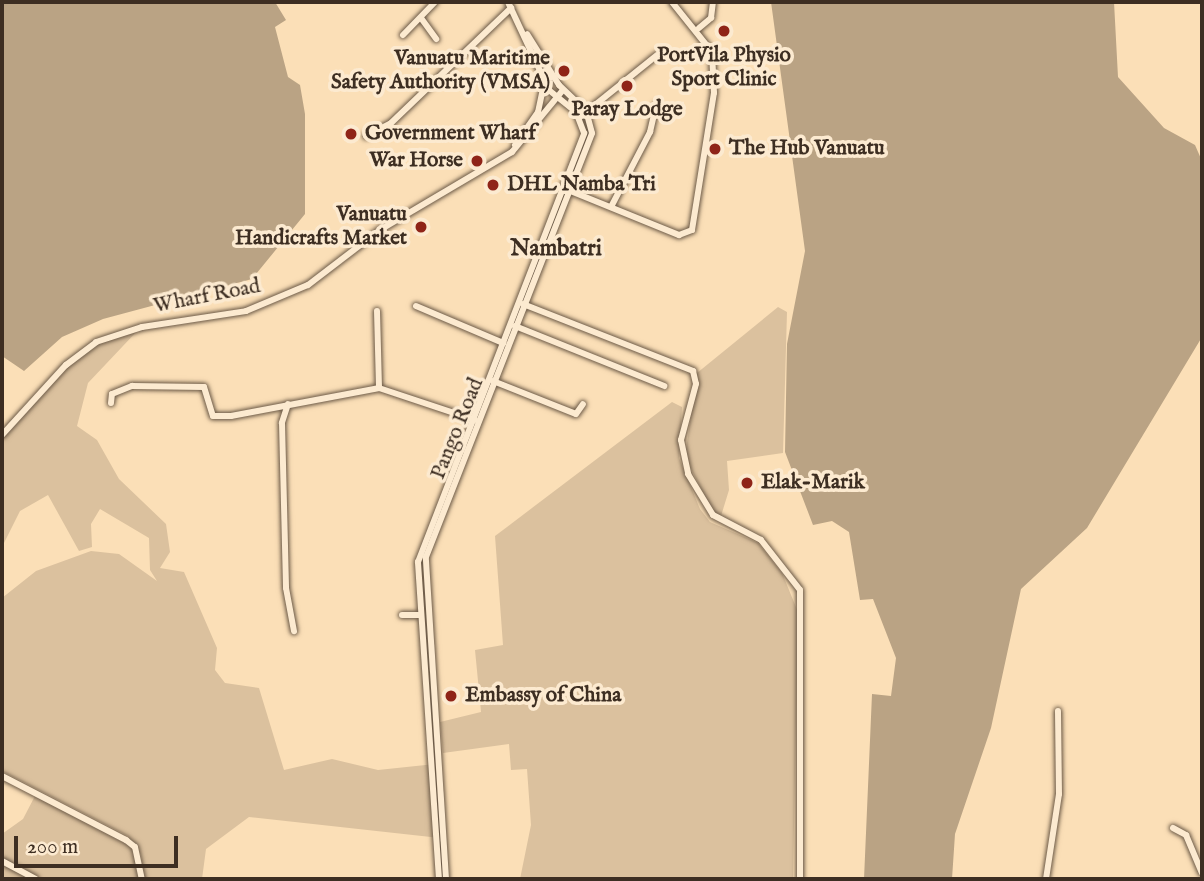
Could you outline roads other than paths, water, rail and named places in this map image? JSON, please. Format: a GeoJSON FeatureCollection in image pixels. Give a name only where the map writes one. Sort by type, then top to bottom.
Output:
{"type":"FeatureCollection","features":[{"type":"Feature","properties":{"kind":"street"},"geometry":{"type":"LineString","coordinates":[[403,35],[435,2]]}},
{"type":"Feature","properties":{"kind":"street"},"geometry":{"type":"LineString","coordinates":[[567,189],[682,236],[692,230],[714,93],[712,45],[672,2]]}},
{"type":"Feature","properties":{"kind":"street"},"geometry":{"type":"LineString","coordinates":[[699,28],[711,18],[713,2]]}},
{"type":"Feature","properties":{"kind":"street"},"geometry":{"type":"LineString","coordinates":[[366,136],[390,124],[509,5],[544,81],[546,92],[580,117],[657,55]]}},
{"type":"Feature","properties":{"kind":"street"},"geometry":{"type":"LineString","coordinates":[[421,18],[436,39]]}},
{"type":"Feature","properties":{"kind":"street"},"geometry":{"type":"LineString","coordinates":[[521,28],[562,88],[586,111]]}},
{"type":"Feature","properties":{"kind":"street"},"geometry":{"type":"LineString","coordinates":[[546,92],[562,88]]}},
{"type":"Feature","properties":{"kind":"street","name":"Wharf Road"},"geometry":{"type":"LineString","coordinates":[[2,435],[66,365],[96,342],[281,300],[380,230],[501,159],[559,101],[562,88]]}},
{"type":"Feature","properties":{"kind":"street","name":"Wharf Road"},"geometry":{"type":"LineString","coordinates":[[501,159],[532,122],[546,92]]}},
{"type":"Feature","properties":{"kind":"street"},"geometry":{"type":"LineString","coordinates":[[611,207],[650,132],[656,106]]}},
{"type":"Feature","properties":{"kind":"street","name":"Pango Road"},"geometry":{"type":"LineString","coordinates":[[476,421],[488,379],[518,302],[592,133],[586,111]]}},
{"type":"Feature","properties":{"kind":"street","name":"Pango Road"},"geometry":{"type":"LineString","coordinates":[[439,879],[418,562],[527,306],[584,133],[580,117]]}},
{"type":"Feature","properties":{"kind":"street"},"geometry":{"type":"LineString","coordinates":[[518,302],[693,371],[696,384],[681,440],[688,474],[713,515],[761,540],[800,590],[800,879]]}},
{"type":"Feature","properties":{"kind":"street"},"geometry":{"type":"LineString","coordinates":[[416,306],[503,343]]}},
{"type":"Feature","properties":{"kind":"street"},"geometry":{"type":"LineString","coordinates":[[377,311],[379,388]]}},
{"type":"Feature","properties":{"kind":"street"},"geometry":{"type":"LineString","coordinates":[[510,325],[664,386]]}},
{"type":"Feature","properties":{"kind":"street"},"geometry":{"type":"LineString","coordinates":[[488,379],[576,414],[583,404]]}},
{"type":"Feature","properties":{"kind":"street"},"geometry":{"type":"LineString","coordinates":[[111,403],[120,389],[144,386],[205,387],[215,417],[379,388],[476,421]]}},
{"type":"Feature","properties":{"kind":"street"},"geometry":{"type":"LineString","coordinates":[[288,404],[282,423],[286,588],[295,631]]}},
{"type":"Feature","properties":{"kind":"street"},"geometry":{"type":"LineString","coordinates":[[402,615],[422,615]]}},
{"type":"Feature","properties":{"kind":"street","name":"Pango Road"},"geometry":{"type":"LineString","coordinates":[[422,615],[446,879]]}},
{"type":"Feature","properties":{"kind":"street"},"geometry":{"type":"LineString","coordinates":[[1046,879],[1059,794],[1058,711]]}},
{"type":"Feature","properties":{"kind":"street"},"geometry":{"type":"LineString","coordinates":[[2,776],[126,840],[135,847],[142,879]]}},
{"type":"Feature","properties":{"kind":"street"},"geometry":{"type":"LineString","coordinates":[[1173,828],[1186,835],[1202,873]]}},
{"type":"Feature","properties":{"kind":"street"},"geometry":{"type":"LineString","coordinates":[[2,861],[36,879]]}},
{"type":"Feature","properties":{"kind":"place","name":"PortVila Physio Sport Clinic"},"geometry":{"type":"Point","coordinates":[724,31]}},
{"type":"Feature","properties":{"kind":"place","name":"Vanuatu Maritime Safety Authority (VMSA)"},"geometry":{"type":"Point","coordinates":[564,71]}},
{"type":"Feature","properties":{"kind":"place","name":"Paray Lodge"},"geometry":{"type":"Point","coordinates":[627,86]}},
{"type":"Feature","properties":{"kind":"place","name":"Government Wharf"},"geometry":{"type":"Point","coordinates":[351,134]}},
{"type":"Feature","properties":{"kind":"place","name":"The Hub Vanuatu"},"geometry":{"type":"Point","coordinates":[715,149]}},
{"type":"Feature","properties":{"kind":"place","name":"War Horse"},"geometry":{"type":"Point","coordinates":[477,161]}},
{"type":"Feature","properties":{"kind":"place","name":"DHL Namba Tri"},"geometry":{"type":"Point","coordinates":[493,185]}},
{"type":"Feature","properties":{"kind":"place","name":"Vanuatu Handicrafts Market"},"geometry":{"type":"Point","coordinates":[421,227]}},
{"type":"Feature","properties":{"kind":"place","name":"Elak-Marik"},"geometry":{"type":"Point","coordinates":[747,483]}},
{"type":"Feature","properties":{"kind":"place","name":"Embassy of China"},"geometry":{"type":"Point","coordinates":[451,696]}},
{"type":"Feature","properties":{"kind":"district","name":"Nambatri"},"geometry":{"type":"Point","coordinates":[556,249]}}]}
